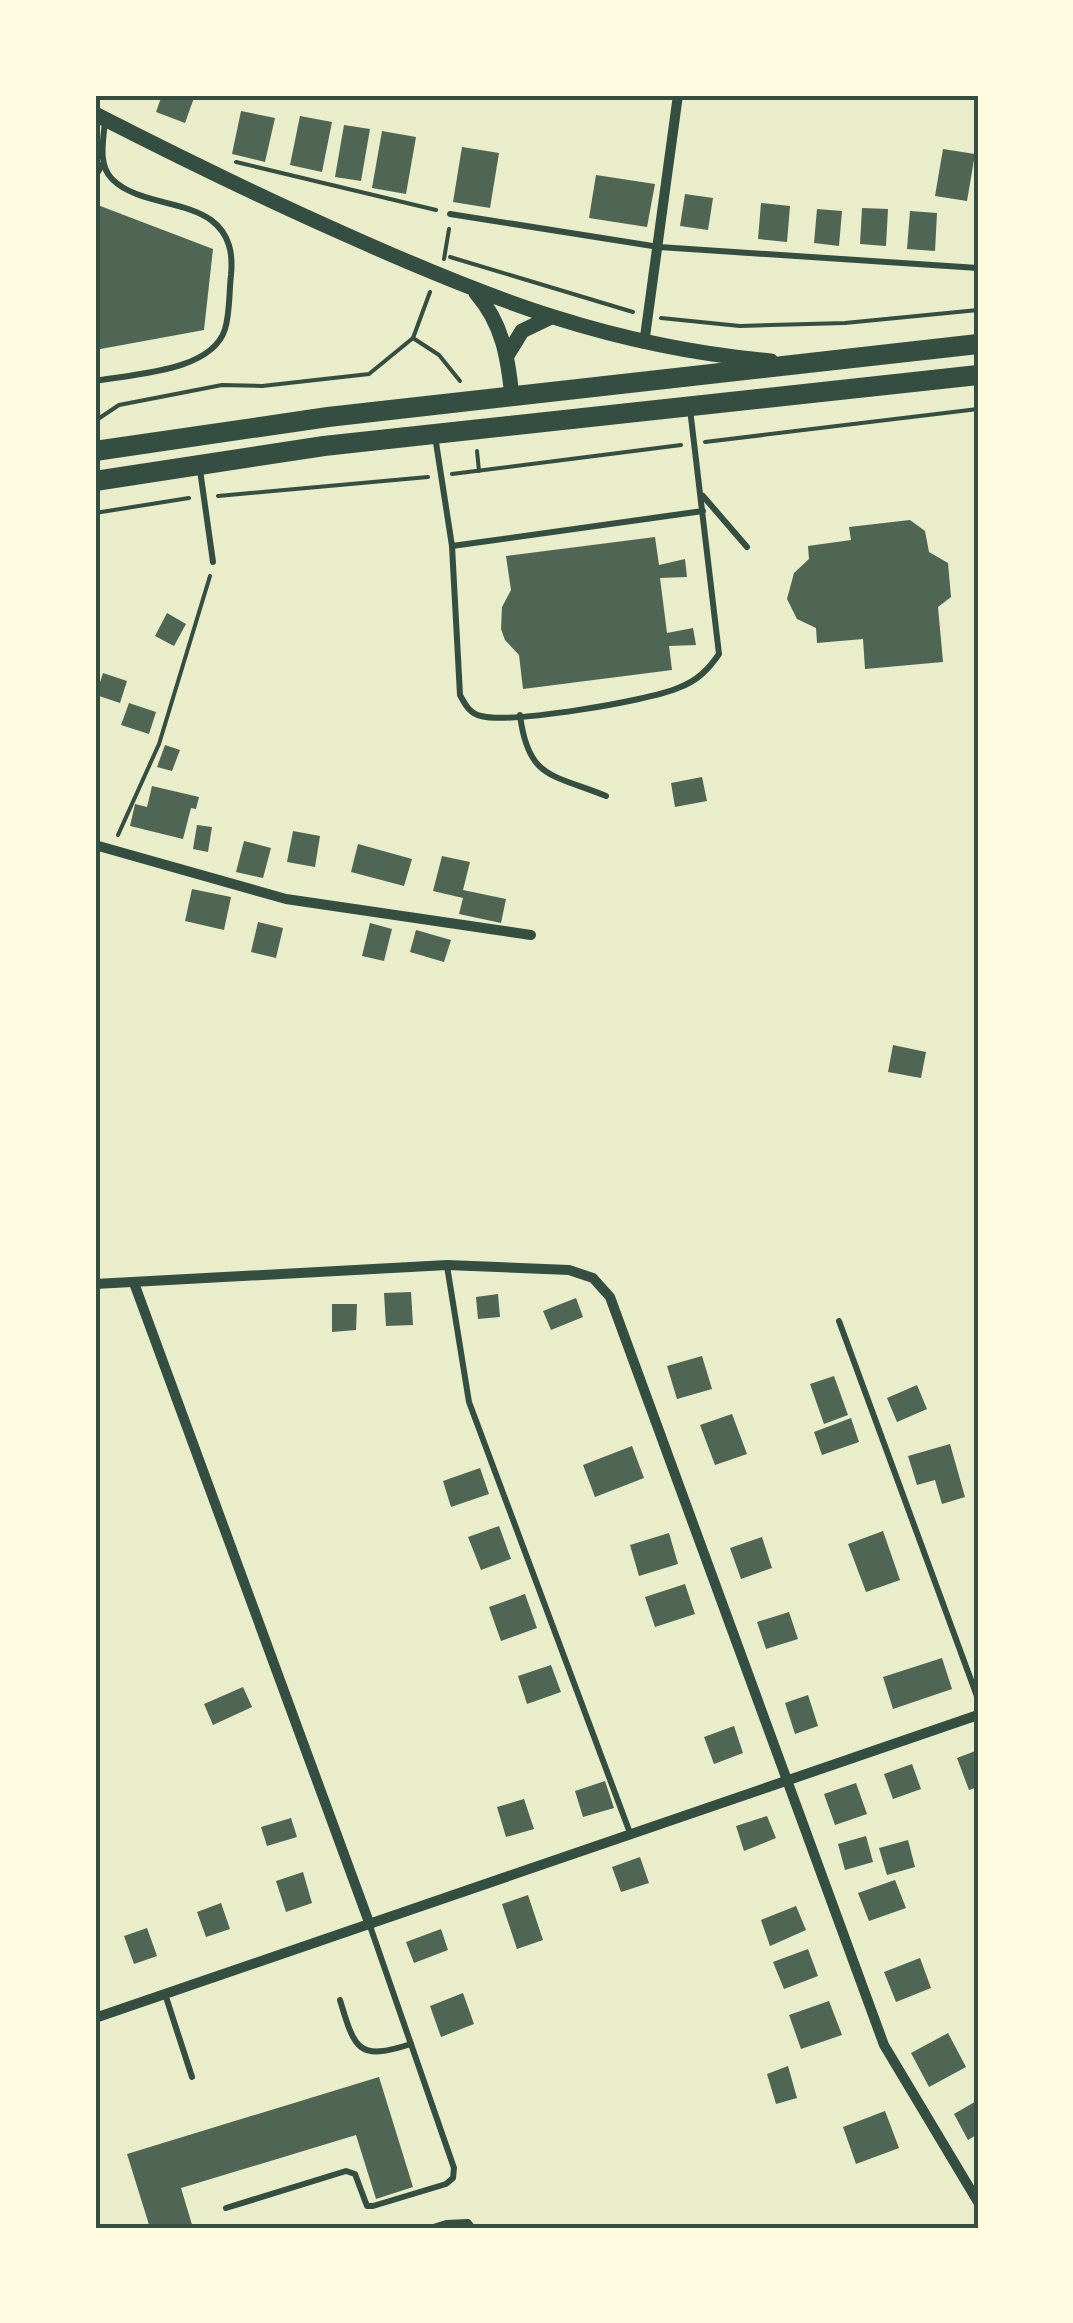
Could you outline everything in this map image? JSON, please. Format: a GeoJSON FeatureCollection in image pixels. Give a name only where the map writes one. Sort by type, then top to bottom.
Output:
{"type":"FeatureCollection","features":[{"type":"Feature","properties":{"kind":"main road"},"geometry":{"type":"LineString","coordinates":[[95,452],[328,416],[978,344]]}},
{"type":"Feature","properties":{"kind":"main road"},"geometry":{"type":"LineString","coordinates":[[95,481],[435,434],[978,374]]}},
{"type":"Feature","properties":{"kind":"main road"},"geometry":{"type":"LineString","coordinates":[[512,397],[516,426]]}},
{"type":"Feature","properties":{"kind":"street"},"geometry":{"type":"LineString","coordinates":[[644,344],[678,95]]}},
{"type":"Feature","properties":{"kind":"street"},"geometry":{"type":"LineString","coordinates":[[100,117],[227,182],[474,290],[550,318],[644,344],[800,364]]}},
{"type":"Feature","properties":{"kind":"street"},"geometry":{"type":"LineString","coordinates":[[474,290],[488,307],[508,354],[512,397]]}},
{"type":"Feature","properties":{"kind":"street"},"geometry":{"type":"LineString","coordinates":[[508,354],[522,331],[550,318]]}},
{"type":"Feature","properties":{"kind":"street"},"geometry":{"type":"LineString","coordinates":[[95,845],[286,899],[532,935]]}},
{"type":"Feature","properties":{"kind":"street"},"geometry":{"type":"LineString","coordinates":[[95,1284],[447,1265],[569,1270],[593,1278],[610,1296],[884,2045],[978,2202]]}},
{"type":"Feature","properties":{"kind":"street"},"geometry":{"type":"LineString","coordinates":[[134,1283],[370,1924]]}},
{"type":"Feature","properties":{"kind":"street"},"geometry":{"type":"LineString","coordinates":[[95,2018],[978,1715]]}},
{"type":"Feature","properties":{"kind":"lane"},"geometry":{"type":"LineString","coordinates":[[95,381],[182,365],[211,350],[225,330],[233,258],[224,235],[207,218],[110,178],[103,164],[100,117]]}},
{"type":"Feature","properties":{"kind":"lane"},"geometry":{"type":"LineString","coordinates":[[95,177],[103,164]]}},
{"type":"Feature","properties":{"kind":"lane"},"geometry":{"type":"LineString","coordinates":[[450,214],[659,247],[978,268]]}},
{"type":"Feature","properties":{"kind":"lane"},"geometry":{"type":"LineString","coordinates":[[435,434],[452,546],[460,694],[468,708],[482,716],[624,704],[680,688],[706,672],[718,654],[690,406]]}},
{"type":"Feature","properties":{"kind":"lane"},"geometry":{"type":"LineString","coordinates":[[199,464],[213,562]]}},
{"type":"Feature","properties":{"kind":"lane"},"geometry":{"type":"LineString","coordinates":[[702,495],[747,547]]}},
{"type":"Feature","properties":{"kind":"lane"},"geometry":{"type":"LineString","coordinates":[[452,546],[703,511]]}},
{"type":"Feature","properties":{"kind":"lane"},"geometry":{"type":"LineString","coordinates":[[520,715],[524,744],[540,769],[606,796]]}},
{"type":"Feature","properties":{"kind":"lane"},"geometry":{"type":"LineString","coordinates":[[447,1265],[469,1402],[630,1833]]}},
{"type":"Feature","properties":{"kind":"lane"},"geometry":{"type":"LineString","coordinates":[[839,1321],[978,1699]]}},
{"type":"Feature","properties":{"kind":"lane"},"geometry":{"type":"LineString","coordinates":[[226,2208],[346,2171],[355,2174],[368,2206],[446,2184],[453,2178],[454,2168],[370,1924]]}},
{"type":"Feature","properties":{"kind":"lane"},"geometry":{"type":"LineString","coordinates":[[165,1994],[192,2076]]}},
{"type":"Feature","properties":{"kind":"lane"},"geometry":{"type":"LineString","coordinates":[[340,2000],[350,2031],[369,2052],[382,2053],[412,2044]]}},
{"type":"Feature","properties":{"kind":"lane"},"geometry":{"type":"LineString","coordinates":[[430,2228],[468,2222],[473,2228]]}},
{"type":"Feature","properties":{"kind":"path"},"geometry":{"type":"LineString","coordinates":[[232,161],[450,214],[446,256],[640,314]]}},
{"type":"Feature","properties":{"kind":"path"},"geometry":{"type":"LineString","coordinates":[[95,421],[119,405],[222,386],[262,386],[369,374],[413,338],[430,292]]}},
{"type":"Feature","properties":{"kind":"path"},"geometry":{"type":"LineString","coordinates":[[660,318],[740,326],[844,323],[978,310]]}},
{"type":"Feature","properties":{"kind":"path"},"geometry":{"type":"LineString","coordinates":[[413,338],[439,355],[464,386]]}},
{"type":"Feature","properties":{"kind":"path"},"geometry":{"type":"LineString","coordinates":[[700,443],[978,409]]}},
{"type":"Feature","properties":{"kind":"path"},"geometry":{"type":"LineString","coordinates":[[452,474],[689,444]]}},
{"type":"Feature","properties":{"kind":"path"},"geometry":{"type":"LineString","coordinates":[[476,446],[480,471]]}},
{"type":"Feature","properties":{"kind":"path"},"geometry":{"type":"LineString","coordinates":[[213,496],[430,477]]}},
{"type":"Feature","properties":{"kind":"path"},"geometry":{"type":"LineString","coordinates":[[95,513],[195,497]]}},
{"type":"Feature","properties":{"kind":"path"},"geometry":{"type":"LineString","coordinates":[[111,850],[159,744],[213,562]]}},
{"type":"Feature","properties":{"kind":"building"},"geometry":{"type":"Polygon","coordinates":[[[162,95],[195,95],[185,123],[156,112],[162,95]]]}},
{"type":"Feature","properties":{"kind":"building"},"geometry":{"type":"Polygon","coordinates":[[[241,111],[275,118],[265,162],[232,154],[241,111]]]}},
{"type":"Feature","properties":{"kind":"building"},"geometry":{"type":"Polygon","coordinates":[[[300,116],[332,122],[322,172],[290,165],[300,116]]]}},
{"type":"Feature","properties":{"kind":"building"},"geometry":{"type":"Polygon","coordinates":[[[344,125],[370,129],[361,181],[335,177],[344,125]]]}},
{"type":"Feature","properties":{"kind":"building"},"geometry":{"type":"Polygon","coordinates":[[[382,131],[416,137],[406,194],[372,188],[382,131]]]}},
{"type":"Feature","properties":{"kind":"building"},"geometry":{"type":"Polygon","coordinates":[[[462,147],[499,153],[490,208],[453,202],[462,147]]]}},
{"type":"Feature","properties":{"kind":"building"},"geometry":{"type":"Polygon","coordinates":[[[943,149],[975,154],[967,201],[935,196],[943,149]]]}},
{"type":"Feature","properties":{"kind":"building"},"geometry":{"type":"Polygon","coordinates":[[[596,175],[655,184],[647,227],[589,218],[596,175]]]}},
{"type":"Feature","properties":{"kind":"building"},"geometry":{"type":"Polygon","coordinates":[[[685,194],[713,198],[708,230],[680,226],[685,194]]]}},
{"type":"Feature","properties":{"kind":"building"},"geometry":{"type":"Polygon","coordinates":[[[761,203],[790,206],[787,242],[758,239],[761,203]]]}},
{"type":"Feature","properties":{"kind":"building"},"geometry":{"type":"Polygon","coordinates":[[[95,204],[213,249],[204,330],[95,350],[95,204]]]}},
{"type":"Feature","properties":{"kind":"building"},"geometry":{"type":"Polygon","coordinates":[[[862,208],[888,209],[886,246],[860,244],[862,208]]]}},
{"type":"Feature","properties":{"kind":"building"},"geometry":{"type":"Polygon","coordinates":[[[817,209],[842,211],[839,246],[814,243],[817,209]]]}},
{"type":"Feature","properties":{"kind":"building"},"geometry":{"type":"Polygon","coordinates":[[[910,211],[937,213],[935,251],[907,249],[910,211]]]}},
{"type":"Feature","properties":{"kind":"building"},"geometry":{"type":"Polygon","coordinates":[[[910,520],[925,531],[929,552],[948,563],[951,597],[938,607],[943,662],[865,669],[863,639],[817,643],[816,628],[797,619],[787,599],[794,573],[809,559],[808,546],[851,540],[849,527],[910,520]]]}},
{"type":"Feature","properties":{"kind":"building"},"geometry":{"type":"Polygon","coordinates":[[[655,537],[659,565],[685,559],[687,577],[660,578],[667,633],[693,628],[696,645],[669,646],[672,670],[523,689],[519,655],[501,629],[502,607],[511,590],[506,556],[655,537]]]}},
{"type":"Feature","properties":{"kind":"building"},"geometry":{"type":"Polygon","coordinates":[[[167,613],[186,624],[174,646],[155,636],[167,613]]]}},
{"type":"Feature","properties":{"kind":"building"},"geometry":{"type":"Polygon","coordinates":[[[103,673],[127,681],[120,703],[96,695],[103,673]]]}},
{"type":"Feature","properties":{"kind":"building"},"geometry":{"type":"Polygon","coordinates":[[[129,703],[156,712],[149,734],[121,725],[129,703]]]}},
{"type":"Feature","properties":{"kind":"building"},"geometry":{"type":"Polygon","coordinates":[[[165,745],[180,750],[172,771],[157,767],[165,745]]]}},
{"type":"Feature","properties":{"kind":"building"},"geometry":{"type":"Polygon","coordinates":[[[702,777],[707,801],[675,807],[671,783],[702,777]]]}},
{"type":"Feature","properties":{"kind":"building"},"geometry":{"type":"Polygon","coordinates":[[[152,786],[199,797],[196,809],[191,808],[183,839],[130,826],[135,804],[147,807],[152,786]]]}},
{"type":"Feature","properties":{"kind":"building"},"geometry":{"type":"Polygon","coordinates":[[[197,825],[212,827],[208,852],[193,849],[197,825]]]}},
{"type":"Feature","properties":{"kind":"building"},"geometry":{"type":"Polygon","coordinates":[[[293,831],[320,836],[315,867],[287,862],[293,831]]]}},
{"type":"Feature","properties":{"kind":"building"},"geometry":{"type":"Polygon","coordinates":[[[244,841],[271,848],[263,878],[236,872],[244,841]]]}},
{"type":"Feature","properties":{"kind":"building"},"geometry":{"type":"Polygon","coordinates":[[[358,844],[412,859],[404,886],[351,872],[358,844]]]}},
{"type":"Feature","properties":{"kind":"building"},"geometry":{"type":"Polygon","coordinates":[[[442,856],[470,862],[463,890],[506,899],[501,923],[459,914],[463,898],[433,891],[442,856]]]}},
{"type":"Feature","properties":{"kind":"building"},"geometry":{"type":"Polygon","coordinates":[[[192,889],[231,897],[224,930],[185,921],[192,889]]]}},
{"type":"Feature","properties":{"kind":"building"},"geometry":{"type":"Polygon","coordinates":[[[258,922],[283,928],[276,958],[251,952],[258,922]]]}},
{"type":"Feature","properties":{"kind":"building"},"geometry":{"type":"Polygon","coordinates":[[[370,923],[392,929],[384,961],[362,956],[370,923]]]}},
{"type":"Feature","properties":{"kind":"building"},"geometry":{"type":"Polygon","coordinates":[[[416,930],[451,940],[444,962],[410,952],[416,930]]]}},
{"type":"Feature","properties":{"kind":"building"},"geometry":{"type":"Polygon","coordinates":[[[893,1045],[926,1052],[921,1078],[888,1072],[893,1045]]]}},
{"type":"Feature","properties":{"kind":"building"},"geometry":{"type":"Polygon","coordinates":[[[411,1292],[413,1325],[386,1326],[384,1293],[411,1292]]]}},
{"type":"Feature","properties":{"kind":"building"},"geometry":{"type":"Polygon","coordinates":[[[498,1294],[500,1317],[478,1319],[476,1297],[498,1294]]]}},
{"type":"Feature","properties":{"kind":"building"},"geometry":{"type":"Polygon","coordinates":[[[576,1298],[583,1317],[551,1330],[543,1311],[576,1298]]]}},
{"type":"Feature","properties":{"kind":"building"},"geometry":{"type":"Polygon","coordinates":[[[332,1304],[357,1304],[356,1330],[332,1332],[332,1304]]]}},
{"type":"Feature","properties":{"kind":"building"},"geometry":{"type":"Polygon","coordinates":[[[702,1356],[712,1389],[677,1399],[667,1366],[702,1356]]]}},
{"type":"Feature","properties":{"kind":"building"},"geometry":{"type":"Polygon","coordinates":[[[834,1376],[848,1415],[824,1424],[810,1384],[834,1376]]]}},
{"type":"Feature","properties":{"kind":"building"},"geometry":{"type":"Polygon","coordinates":[[[917,1385],[927,1409],[897,1422],[887,1398],[917,1385]]]}},
{"type":"Feature","properties":{"kind":"building"},"geometry":{"type":"Polygon","coordinates":[[[732,1414],[747,1454],[715,1465],[700,1425],[732,1414]]]}},
{"type":"Feature","properties":{"kind":"building"},"geometry":{"type":"Polygon","coordinates":[[[851,1418],[859,1442],[822,1455],[814,1432],[851,1418]]]}},
{"type":"Feature","properties":{"kind":"building"},"geometry":{"type":"Polygon","coordinates":[[[950,1444],[965,1497],[942,1504],[935,1480],[917,1485],[908,1456],[950,1444]]]}},
{"type":"Feature","properties":{"kind":"building"},"geometry":{"type":"Polygon","coordinates":[[[632,1446],[644,1478],[595,1497],[583,1465],[632,1446]]]}},
{"type":"Feature","properties":{"kind":"building"},"geometry":{"type":"Polygon","coordinates":[[[480,1468],[489,1494],[451,1507],[443,1481],[480,1468]]]}},
{"type":"Feature","properties":{"kind":"building"},"geometry":{"type":"Polygon","coordinates":[[[499,1526],[511,1559],[481,1570],[468,1537],[499,1526]]]}},
{"type":"Feature","properties":{"kind":"building"},"geometry":{"type":"Polygon","coordinates":[[[883,1531],[900,1580],[866,1592],[848,1544],[883,1531]]]}},
{"type":"Feature","properties":{"kind":"building"},"geometry":{"type":"Polygon","coordinates":[[[669,1533],[678,1564],[639,1576],[630,1545],[669,1533]]]}},
{"type":"Feature","properties":{"kind":"building"},"geometry":{"type":"Polygon","coordinates":[[[762,1537],[772,1568],[741,1579],[730,1548],[762,1537]]]}},
{"type":"Feature","properties":{"kind":"building"},"geometry":{"type":"Polygon","coordinates":[[[685,1584],[695,1614],[655,1627],[645,1597],[685,1584]]]}},
{"type":"Feature","properties":{"kind":"building"},"geometry":{"type":"Polygon","coordinates":[[[525,1594],[537,1628],[501,1641],[489,1607],[525,1594]]]}},
{"type":"Feature","properties":{"kind":"building"},"geometry":{"type":"Polygon","coordinates":[[[789,1612],[798,1639],[766,1649],[757,1622],[789,1612]]]}},
{"type":"Feature","properties":{"kind":"building"},"geometry":{"type":"Polygon","coordinates":[[[942,1658],[952,1689],[893,1709],[883,1677],[942,1658]]]}},
{"type":"Feature","properties":{"kind":"building"},"geometry":{"type":"Polygon","coordinates":[[[551,1665],[561,1692],[527,1704],[518,1676],[551,1665]]]}},
{"type":"Feature","properties":{"kind":"building"},"geometry":{"type":"Polygon","coordinates":[[[243,1687],[252,1707],[213,1725],[204,1704],[243,1687]]]}},
{"type":"Feature","properties":{"kind":"building"},"geometry":{"type":"Polygon","coordinates":[[[808,1695],[818,1726],[795,1734],[785,1703],[808,1695]]]}},
{"type":"Feature","properties":{"kind":"building"},"geometry":{"type":"Polygon","coordinates":[[[734,1726],[743,1753],[714,1764],[704,1737],[734,1726]]]}},
{"type":"Feature","properties":{"kind":"building"},"geometry":{"type":"Polygon","coordinates":[[[978,1750],[978,1787],[969,1790],[957,1758],[978,1750]]]}},
{"type":"Feature","properties":{"kind":"building"},"geometry":{"type":"Polygon","coordinates":[[[912,1764],[921,1789],[893,1799],[884,1774],[912,1764]]]}},
{"type":"Feature","properties":{"kind":"building"},"geometry":{"type":"Polygon","coordinates":[[[605,1781],[614,1808],[583,1817],[575,1791],[605,1781]]]}},
{"type":"Feature","properties":{"kind":"building"},"geometry":{"type":"Polygon","coordinates":[[[856,1783],[867,1814],[835,1825],[824,1794],[856,1783]]]}},
{"type":"Feature","properties":{"kind":"building"},"geometry":{"type":"Polygon","coordinates":[[[524,1799],[534,1829],[506,1837],[497,1807],[524,1799]]]}},
{"type":"Feature","properties":{"kind":"building"},"geometry":{"type":"Polygon","coordinates":[[[767,1816],[776,1838],[744,1851],[736,1826],[767,1816]]]}},
{"type":"Feature","properties":{"kind":"building"},"geometry":{"type":"Polygon","coordinates":[[[291,1818],[297,1837],[267,1846],[261,1827],[291,1818]]]}},
{"type":"Feature","properties":{"kind":"building"},"geometry":{"type":"Polygon","coordinates":[[[866,1836],[873,1862],[845,1870],[838,1844],[866,1836]]]}},
{"type":"Feature","properties":{"kind":"building"},"geometry":{"type":"Polygon","coordinates":[[[908,1840],[915,1867],[887,1875],[879,1848],[908,1840]]]}},
{"type":"Feature","properties":{"kind":"building"},"geometry":{"type":"Polygon","coordinates":[[[640,1857],[649,1883],[621,1892],[612,1867],[640,1857]]]}},
{"type":"Feature","properties":{"kind":"building"},"geometry":{"type":"Polygon","coordinates":[[[303,1872],[312,1903],[286,1912],[276,1881],[303,1872]]]}},
{"type":"Feature","properties":{"kind":"building"},"geometry":{"type":"Polygon","coordinates":[[[895,1880],[906,1908],[869,1921],[858,1893],[895,1880]]]}},
{"type":"Feature","properties":{"kind":"building"},"geometry":{"type":"Polygon","coordinates":[[[528,1895],[543,1940],[517,1949],[502,1904],[528,1895]]]}},
{"type":"Feature","properties":{"kind":"building"},"geometry":{"type":"Polygon","coordinates":[[[221,1903],[230,1929],[206,1937],[197,1912],[221,1903]]]}},
{"type":"Feature","properties":{"kind":"building"},"geometry":{"type":"Polygon","coordinates":[[[796,1906],[806,1930],[770,1946],[761,1920],[796,1906]]]}},
{"type":"Feature","properties":{"kind":"building"},"geometry":{"type":"Polygon","coordinates":[[[147,1928],[157,1956],[134,1964],[124,1936],[147,1928]]]}},
{"type":"Feature","properties":{"kind":"building"},"geometry":{"type":"Polygon","coordinates":[[[441,1929],[448,1950],[414,1963],[406,1942],[441,1929]]]}},
{"type":"Feature","properties":{"kind":"building"},"geometry":{"type":"Polygon","coordinates":[[[808,1949],[818,1976],[784,1989],[773,1962],[808,1949]]]}},
{"type":"Feature","properties":{"kind":"building"},"geometry":{"type":"Polygon","coordinates":[[[920,1958],[931,1988],[896,2002],[884,1972],[920,1958]]]}},
{"type":"Feature","properties":{"kind":"building"},"geometry":{"type":"Polygon","coordinates":[[[463,1993],[474,2024],[441,2037],[430,2006],[463,1993]]]}},
{"type":"Feature","properties":{"kind":"building"},"geometry":{"type":"Polygon","coordinates":[[[829,2001],[842,2035],[801,2049],[789,2015],[829,2001]]]}},
{"type":"Feature","properties":{"kind":"building"},"geometry":{"type":"Polygon","coordinates":[[[948,2033],[966,2067],[929,2087],[911,2053],[948,2033]]]}},
{"type":"Feature","properties":{"kind":"building"},"geometry":{"type":"Polygon","coordinates":[[[788,2066],[797,2098],[776,2104],[767,2074],[788,2066]]]}},
{"type":"Feature","properties":{"kind":"building"},"geometry":{"type":"Polygon","coordinates":[[[379,2077],[413,2187],[376,2199],[356,2135],[181,2188],[193,2228],[150,2228],[127,2154],[379,2077]]]}},
{"type":"Feature","properties":{"kind":"building"},"geometry":{"type":"Polygon","coordinates":[[[978,2100],[978,2134],[968,2140],[954,2114],[978,2100]]]}},
{"type":"Feature","properties":{"kind":"building"},"geometry":{"type":"Polygon","coordinates":[[[885,2111],[899,2148],[856,2164],[843,2127],[885,2111]]]}}]}
